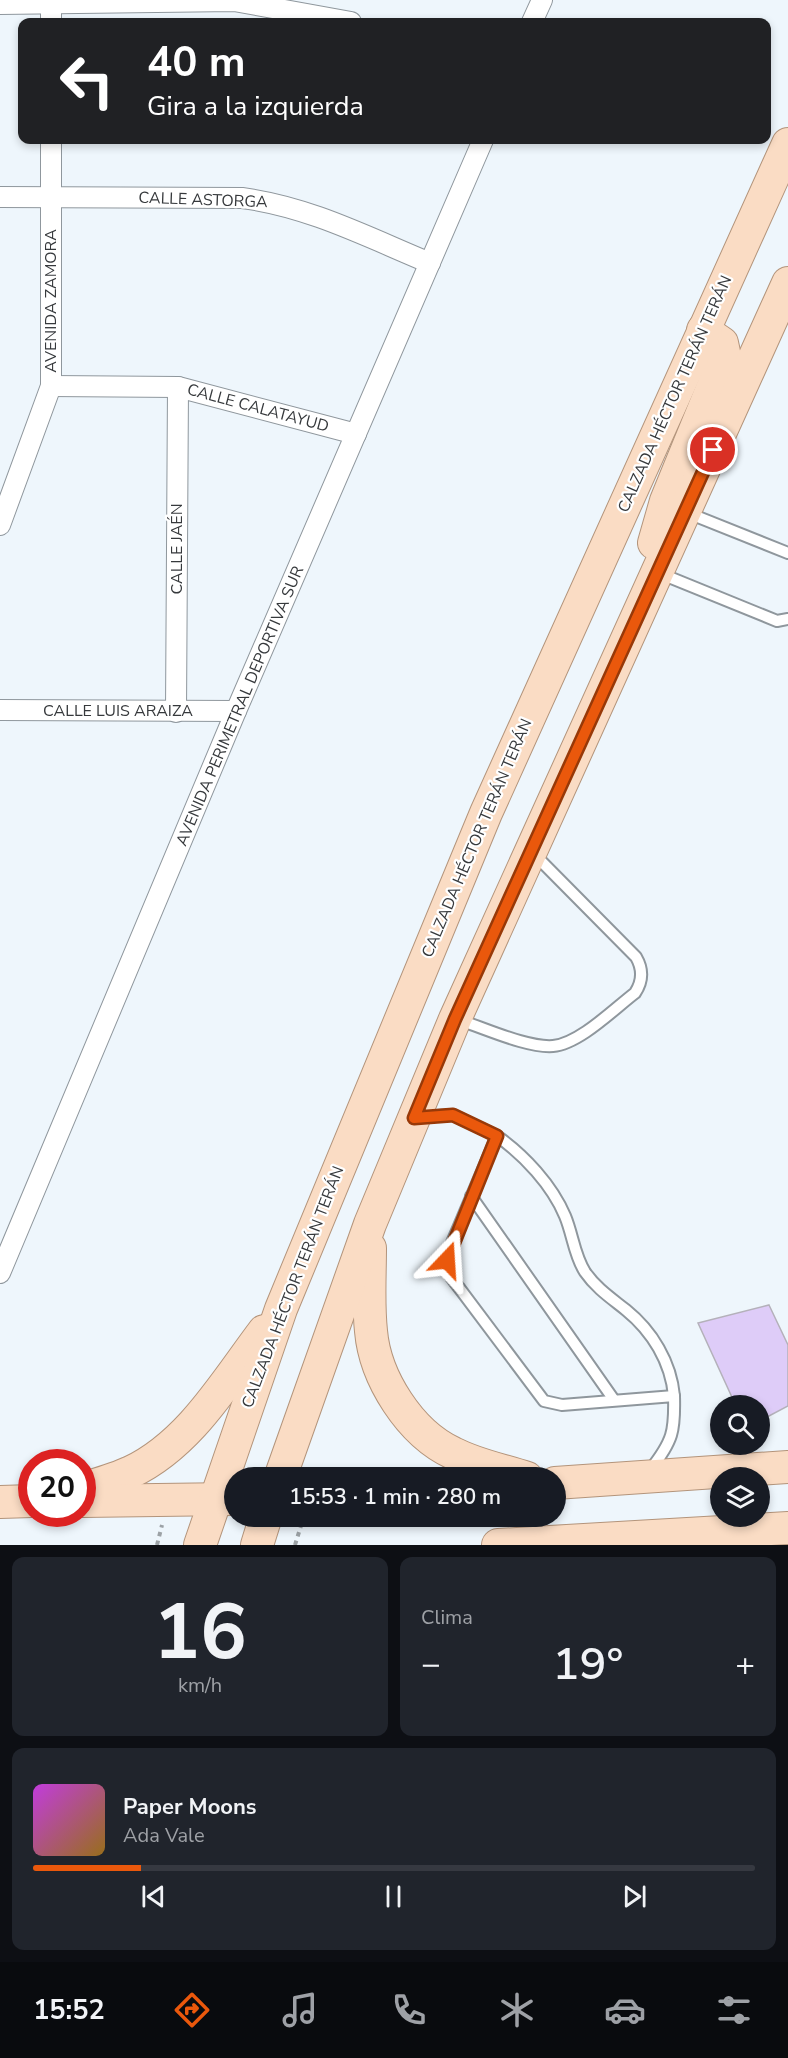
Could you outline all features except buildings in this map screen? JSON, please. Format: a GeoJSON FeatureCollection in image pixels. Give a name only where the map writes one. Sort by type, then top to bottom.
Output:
{"type":"FeatureCollection","features":[{"type":"Feature","properties":{"kind":"main road","name":"CALZADA HÉCTOR TERÁN TERÁN"},"geometry":{"type":"LineString","coordinates":[[234,1467],[281,1309],[504,773],[788,144]]}},
{"type":"Feature","properties":{"kind":"main road"},"geometry":{"type":"LineString","coordinates":[[284,1467],[370,1224],[455,1019],[788,283]]}},
{"type":"Feature","properties":{"kind":"main road"},"geometry":{"type":"LineString","coordinates":[[631,634],[666,501],[723,366],[724,346],[704,330]]}},
{"type":"Feature","properties":{"kind":"main road"},"geometry":{"type":"LineString","coordinates":[[455,1019],[432,1003],[430,981],[500,814],[504,773]]}},
{"type":"Feature","properties":{"kind":"main road"},"geometry":{"type":"LineString","coordinates":[[370,1224],[371,1331],[384,1376],[397,1400],[415,1423],[441,1447],[468,1460],[491,1467]]}},
{"type":"Feature","properties":{"kind":"main road"},"geometry":{"type":"LineString","coordinates":[[96,1484],[131,1472],[174,1443],[190,1428],[281,1309]]}},
{"type":"Feature","properties":{"kind":"main road"},"geometry":{"type":"LineString","coordinates":[[566,1482],[788,1467]]}},
{"type":"Feature","properties":{"kind":"main road","name":"CALZADA HÉCTOR TERÁN TERÁN"},"geometry":{"type":"LineString","coordinates":[[200,1545],[224,1500]]}},
{"type":"Feature","properties":{"kind":"main road"},"geometry":{"type":"LineString","coordinates":[[96,1501],[224,1500]]}},
{"type":"Feature","properties":{"kind":"main road"},"geometry":{"type":"LineString","coordinates":[[0,1502],[18,1502]]}},
{"type":"Feature","properties":{"kind":"main road"},"geometry":{"type":"LineString","coordinates":[[257,1545],[263,1527]]}},
{"type":"Feature","properties":{"kind":"main road"},"geometry":{"type":"LineString","coordinates":[[498,1545],[788,1528]]}},
{"type":"Feature","properties":{"kind":"street"},"geometry":{"type":"LineString","coordinates":[[534,18],[542,0]]}},
{"type":"Feature","properties":{"kind":"street"},"geometry":{"type":"LineString","coordinates":[[0,4],[51,9],[234,1],[329,18]]}},
{"type":"Feature","properties":{"kind":"street","name":"AVENIDA ZAMORA"},"geometry":{"type":"LineString","coordinates":[[0,525],[51,386],[51,144]]}},
{"type":"Feature","properties":{"kind":"street","name":"AVENIDA PERIMETRAL DEPORTIVA SUR"},"geometry":{"type":"LineString","coordinates":[[0,1273],[236,711],[481,144]]}},
{"type":"Feature","properties":{"kind":"street","name":"CALLE ASTORGA"},"geometry":{"type":"LineString","coordinates":[[0,197],[242,198],[280,203],[309,212],[430,263]]}},
{"type":"Feature","properties":{"kind":"street","name":"CALLE CALATAYUD"},"geometry":{"type":"LineString","coordinates":[[51,386],[178,387],[356,434]]}},
{"type":"Feature","properties":{"kind":"street","name":"CALLE JAÉN"},"geometry":{"type":"LineString","coordinates":[[176,712],[178,387]]}},
{"type":"Feature","properties":{"kind":"street","name":"CALLE LUIS ARAIZA"},"geometry":{"type":"LineString","coordinates":[[0,710],[236,711]]}},
{"type":"Feature","properties":{"kind":"lane"},"geometry":{"type":"LineString","coordinates":[[685,512],[788,553]]}},
{"type":"Feature","properties":{"kind":"lane"},"geometry":{"type":"LineString","coordinates":[[658,573],[777,621],[788,619]]}},
{"type":"Feature","properties":{"kind":"lane"},"geometry":{"type":"LineString","coordinates":[[455,1019],[533,1043],[555,1046],[578,1036],[635,993],[639,986],[641,970],[636,957],[531,851]]}},
{"type":"Feature","properties":{"kind":"lane"},"geometry":{"type":"LineString","coordinates":[[414,1118],[453,1115],[497,1136],[516,1149],[558,1203],[574,1250],[586,1273],[596,1286],[639,1321],[652,1337],[668,1366],[674,1396],[675,1422],[672,1440],[645,1477]]}},
{"type":"Feature","properties":{"kind":"lane"},"geometry":{"type":"LineString","coordinates":[[497,1136],[448,1252],[447,1267],[451,1277],[544,1401],[562,1405],[674,1396]]}},
{"type":"Feature","properties":{"kind":"lane"},"geometry":{"type":"LineString","coordinates":[[471,1196],[614,1400]]}},
{"type":"Feature","properties":{"kind":"path"},"geometry":{"type":"LineString","coordinates":[[295,1545],[301,1527]]}},
{"type":"Feature","properties":{"kind":"route"},"geometry":{"type":"LineString","coordinates":[[447,1260],[448,1252],[497,1136],[453,1115],[433,1114],[414,1118],[455,1019],[713,450]]}}]}
